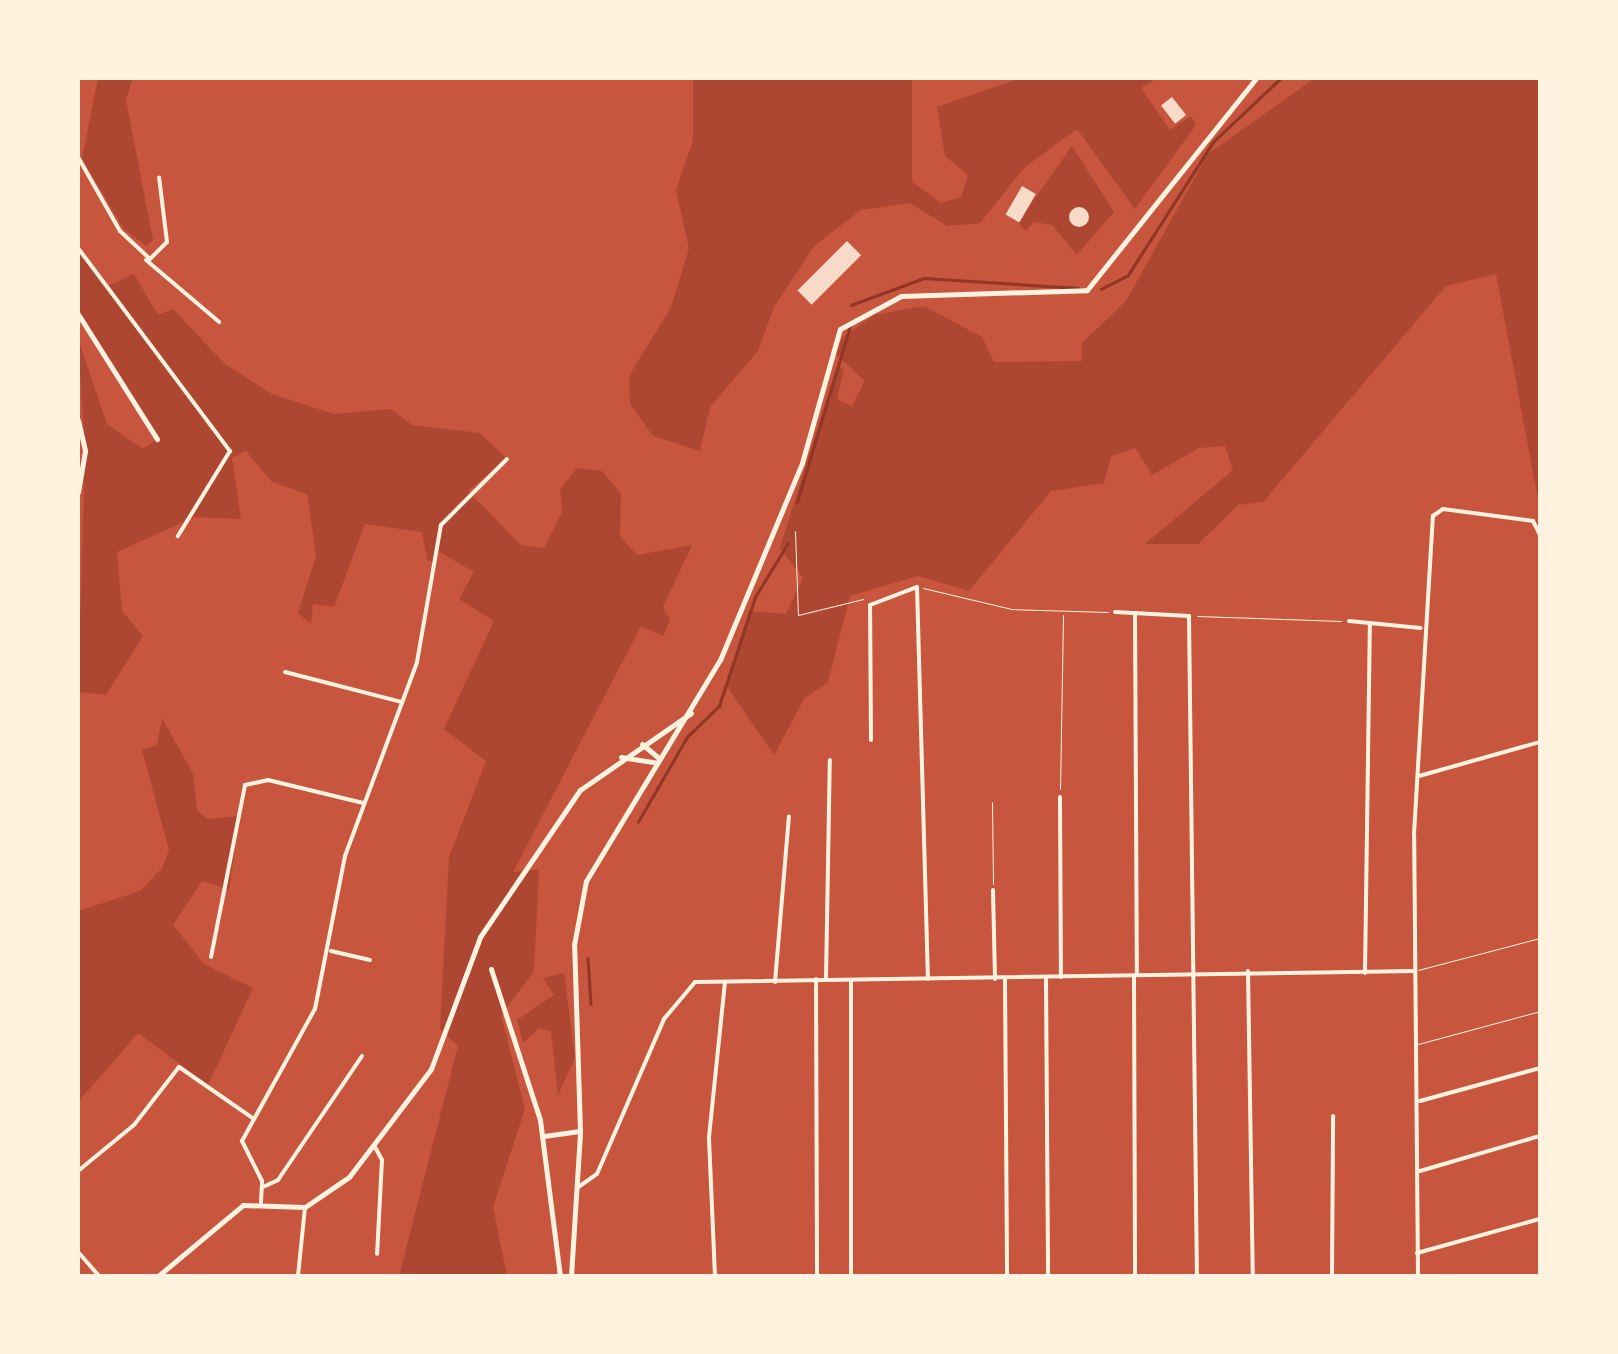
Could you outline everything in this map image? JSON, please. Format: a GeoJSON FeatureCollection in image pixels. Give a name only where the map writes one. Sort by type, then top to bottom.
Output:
{"type":"FeatureCollection","features":[{"type":"Feature","properties":{"kind":"main road"},"geometry":{"type":"LineString","coordinates":[[571,1276],[580,1131],[577,913],[599,852],[691,713],[794,482],[840,329],[901,296],[1087,290],[1256,78]]}},
{"type":"Feature","properties":{"kind":"main road"},"geometry":{"type":"LineString","coordinates":[[78,314],[158,439]]}},
{"type":"Feature","properties":{"kind":"main road"},"geometry":{"type":"LineString","coordinates":[[78,420],[85,451],[78,492]]}},
{"type":"Feature","properties":{"kind":"main road"},"geometry":{"type":"LineString","coordinates":[[158,1276],[234,1210],[261,1202],[305,1207],[335,1190],[432,1069],[465,966],[493,914],[580,790],[618,758],[691,713]]}},
{"type":"Feature","properties":{"kind":"main road"},"geometry":{"type":"LineString","coordinates":[[639,744],[658,761]]}},
{"type":"Feature","properties":{"kind":"main road"},"geometry":{"type":"LineString","coordinates":[[618,758],[658,761]]}},
{"type":"Feature","properties":{"kind":"main road"},"geometry":{"type":"LineString","coordinates":[[491,969],[544,1136],[560,1276]]}},
{"type":"Feature","properties":{"kind":"main road"},"geometry":{"type":"LineString","coordinates":[[544,1136],[580,1131]]}},
{"type":"Feature","properties":{"kind":"street"},"geometry":{"type":"LineString","coordinates":[[78,158],[143,257],[220,322]]}},
{"type":"Feature","properties":{"kind":"street"},"geometry":{"type":"LineString","coordinates":[[143,257],[166,248],[159,177]]}},
{"type":"Feature","properties":{"kind":"street"},"geometry":{"type":"LineString","coordinates":[[78,248],[230,451],[178,536]]}},
{"type":"Feature","properties":{"kind":"street"},"geometry":{"type":"LineString","coordinates":[[261,1202],[264,1187],[242,1146],[302,1040],[330,951],[363,803],[402,702],[443,520],[507,460]]}},
{"type":"Feature","properties":{"kind":"street"},"geometry":{"type":"LineString","coordinates":[[1418,1276],[1415,970],[1422,628],[1435,512],[1533,520],[1540,536]]}},
{"type":"Feature","properties":{"kind":"street"},"geometry":{"type":"LineString","coordinates":[[871,740],[873,601],[920,589],[928,980]]}},
{"type":"Feature","properties":{"kind":"street"},"geometry":{"type":"LineString","coordinates":[[1115,612],[1189,616],[1197,1276]]}},
{"type":"Feature","properties":{"kind":"street"},"geometry":{"type":"LineString","coordinates":[[1135,613],[1135,1276]]}},
{"type":"Feature","properties":{"kind":"street"},"geometry":{"type":"LineString","coordinates":[[1349,621],[1422,628]]}},
{"type":"Feature","properties":{"kind":"street"},"geometry":{"type":"LineString","coordinates":[[1365,974],[1370,623]]}},
{"type":"Feature","properties":{"kind":"street"},"geometry":{"type":"LineString","coordinates":[[285,672],[402,702]]}},
{"type":"Feature","properties":{"kind":"street"},"geometry":{"type":"LineString","coordinates":[[1420,776],[1540,742]]}},
{"type":"Feature","properties":{"kind":"street"},"geometry":{"type":"LineString","coordinates":[[826,980],[830,760]]}},
{"type":"Feature","properties":{"kind":"street"},"geometry":{"type":"LineString","coordinates":[[211,956],[245,784],[268,780],[363,803]]}},
{"type":"Feature","properties":{"kind":"street"},"geometry":{"type":"LineString","coordinates":[[1060,797],[1061,977]]}},
{"type":"Feature","properties":{"kind":"street"},"geometry":{"type":"LineString","coordinates":[[775,982],[789,817]]}},
{"type":"Feature","properties":{"kind":"street"},"geometry":{"type":"LineString","coordinates":[[993,890],[995,980]]}},
{"type":"Feature","properties":{"kind":"street"},"geometry":{"type":"LineString","coordinates":[[330,951],[370,960]]}},
{"type":"Feature","properties":{"kind":"street"},"geometry":{"type":"LineString","coordinates":[[1248,970],[1253,1276]]}},
{"type":"Feature","properties":{"kind":"street"},"geometry":{"type":"LineString","coordinates":[[576,1188],[602,1163],[682,991],[725,983],[816,979],[995,980],[1248,970],[1365,974],[1415,970]]}},
{"type":"Feature","properties":{"kind":"street"},"geometry":{"type":"LineString","coordinates":[[1046,978],[1048,1276]]}},
{"type":"Feature","properties":{"kind":"street"},"geometry":{"type":"LineString","coordinates":[[816,979],[817,1276]]}},
{"type":"Feature","properties":{"kind":"street"},"geometry":{"type":"LineString","coordinates":[[1005,979],[1007,1276]]}},
{"type":"Feature","properties":{"kind":"street"},"geometry":{"type":"LineString","coordinates":[[850,1276],[851,980]]}},
{"type":"Feature","properties":{"kind":"street"},"geometry":{"type":"LineString","coordinates":[[715,1276],[709,1138],[725,983]]}},
{"type":"Feature","properties":{"kind":"street"},"geometry":{"type":"LineString","coordinates":[[264,1187],[278,1180],[362,1056]]}},
{"type":"Feature","properties":{"kind":"street"},"geometry":{"type":"LineString","coordinates":[[78,1170],[134,1125],[179,1067],[254,1119]]}},
{"type":"Feature","properties":{"kind":"street"},"geometry":{"type":"LineString","coordinates":[[1419,1102],[1540,1068]]}},
{"type":"Feature","properties":{"kind":"street"},"geometry":{"type":"LineString","coordinates":[[1332,1276],[1334,1116]]}},
{"type":"Feature","properties":{"kind":"street"},"geometry":{"type":"LineString","coordinates":[[1419,1172],[1540,1136]]}},
{"type":"Feature","properties":{"kind":"street"},"geometry":{"type":"LineString","coordinates":[[374,1144],[382,1160],[377,1254]]}},
{"type":"Feature","properties":{"kind":"street"},"geometry":{"type":"LineString","coordinates":[[298,1276],[305,1207]]}},
{"type":"Feature","properties":{"kind":"street"},"geometry":{"type":"LineString","coordinates":[[1418,1253],[1540,1219]]}},
{"type":"Feature","properties":{"kind":"street"},"geometry":{"type":"LineString","coordinates":[[79,1253],[98,1276]]}},
{"type":"Feature","properties":{"kind":"lane"},"geometry":{"type":"LineString","coordinates":[[1415,970],[1540,938]]}},
{"type":"Feature","properties":{"kind":"lane"},"geometry":{"type":"LineString","coordinates":[[1418,1044],[1540,1012]]}},
{"type":"Feature","properties":{"kind":"path"},"geometry":{"type":"LineString","coordinates":[[796,530],[798,615],[873,601]]}},
{"type":"Feature","properties":{"kind":"path"},"geometry":{"type":"LineString","coordinates":[[920,589],[1063,611],[1115,612]]}},
{"type":"Feature","properties":{"kind":"path"},"geometry":{"type":"LineString","coordinates":[[1060,797],[1063,611]]}},
{"type":"Feature","properties":{"kind":"path"},"geometry":{"type":"LineString","coordinates":[[1189,616],[1349,621]]}},
{"type":"Feature","properties":{"kind":"path"},"geometry":{"type":"LineString","coordinates":[[992,802],[993,890]]}},
{"type":"Feature","properties":{"kind":"shaded area"},"geometry":{"type":"Polygon","coordinates":[[[98,78],[133,78],[126,100],[153,240],[146,246],[124,229],[82,159],[98,78]]]}},
{"type":"Feature","properties":{"kind":"shaded area"},"geometry":{"type":"Polygon","coordinates":[[[693,78],[912,78],[912,182],[941,203],[961,197],[968,175],[945,156],[937,107],[1021,78],[1157,78],[1141,88],[1170,130],[1191,116],[1196,125],[1135,209],[1077,129],[1025,167],[980,223],[947,226],[910,203],[861,210],[814,246],[774,307],[758,351],[710,407],[700,451],[653,436],[630,404],[629,376],[671,307],[689,249],[676,190],[693,140],[693,78]]]}},
{"type":"Feature","properties":{"kind":"shaded area"},"geometry":{"type":"Polygon","coordinates":[[[1315,78],[1540,78],[1540,510],[1496,274],[1446,286],[1263,502],[1238,505],[1198,544],[1145,544],[1233,470],[1225,446],[1199,448],[1152,475],[1135,448],[1111,456],[1104,483],[1051,491],[969,591],[918,576],[850,596],[828,682],[804,699],[774,755],[726,685],[749,611],[786,614],[803,578],[780,548],[836,368],[844,369],[837,399],[852,406],[865,381],[836,354],[842,338],[874,315],[924,306],[982,337],[994,362],[1082,361],[1082,343],[1126,301],[1208,154],[1315,78]]]}},
{"type":"Feature","properties":{"kind":"shaded area"},"geometry":{"type":"Polygon","coordinates":[[[1072,146],[1114,212],[1077,255],[1052,225],[1034,222],[1026,231],[1018,222],[1072,146]]]}},
{"type":"Feature","properties":{"kind":"shaded area"},"geometry":{"type":"Polygon","coordinates":[[[78,250],[108,286],[134,274],[158,315],[173,309],[225,364],[272,394],[334,414],[391,409],[412,425],[480,433],[507,459],[468,491],[521,545],[544,548],[562,512],[560,489],[577,468],[602,471],[621,494],[620,536],[637,555],[692,545],[663,607],[670,620],[663,636],[641,626],[513,872],[539,869],[534,971],[501,1015],[525,1109],[493,1207],[507,1276],[399,1276],[458,1046],[440,1029],[449,857],[486,761],[444,729],[494,621],[459,599],[474,572],[438,551],[436,563],[427,560],[422,532],[365,524],[334,607],[313,604],[311,624],[298,613],[316,556],[307,494],[272,482],[246,451],[232,458],[241,519],[195,517],[117,552],[122,611],[143,636],[106,695],[78,692],[85,451],[78,339],[107,424],[143,449],[157,439],[78,314],[78,250]]]}},
{"type":"Feature","properties":{"kind":"shaded area"},"geometry":{"type":"Polygon","coordinates":[[[162,718],[193,774],[197,810],[207,819],[240,816],[229,889],[202,881],[173,925],[204,964],[253,988],[208,1085],[138,1033],[78,1102],[78,911],[140,891],[162,868],[169,850],[142,750],[157,745],[162,718]]]}},
{"type":"Feature","properties":{"kind":"shaded area"},"geometry":{"type":"Polygon","coordinates":[[[564,973],[575,1058],[558,1095],[551,1031],[539,1028],[523,1043],[517,1020],[554,995],[543,978],[564,973]]]}},
{"type":"Feature","properties":{"kind":"building"},"geometry":{"type":"Polygon","coordinates":[[[1172,97],[1186,115],[1175,124],[1161,106],[1172,97]]]}},
{"type":"Feature","properties":{"kind":"building"},"geometry":{"type":"Polygon","coordinates":[[[1022,186],[1036,194],[1019,223],[1006,215],[1022,186]]]}},
{"type":"Feature","properties":{"kind":"building"},"geometry":{"type":"Polygon","coordinates":[[[1079,207],[1089,217],[1079,227],[1069,217],[1079,207]]]}},
{"type":"Feature","properties":{"kind":"building"},"geometry":{"type":"Polygon","coordinates":[[[847,241],[861,255],[812,305],[798,290],[847,241]]]}},
{"type":"Feature","properties":{"kind":"waterway"},"geometry":{"type":"LineString","coordinates":[[1101,289],[1128,275],[1213,142],[1281,78]]}},
{"type":"Feature","properties":{"kind":"waterway"},"geometry":{"type":"LineString","coordinates":[[851,305],[924,278],[1078,288]]}},
{"type":"Feature","properties":{"kind":"waterway"},"geometry":{"type":"LineString","coordinates":[[797,502],[850,327]]}},
{"type":"Feature","properties":{"kind":"waterway"},"geometry":{"type":"LineString","coordinates":[[638,822],[687,737],[719,706],[755,597],[788,543]]}},
{"type":"Feature","properties":{"kind":"waterway"},"geometry":{"type":"LineString","coordinates":[[588,958],[591,1004]]}}]}
